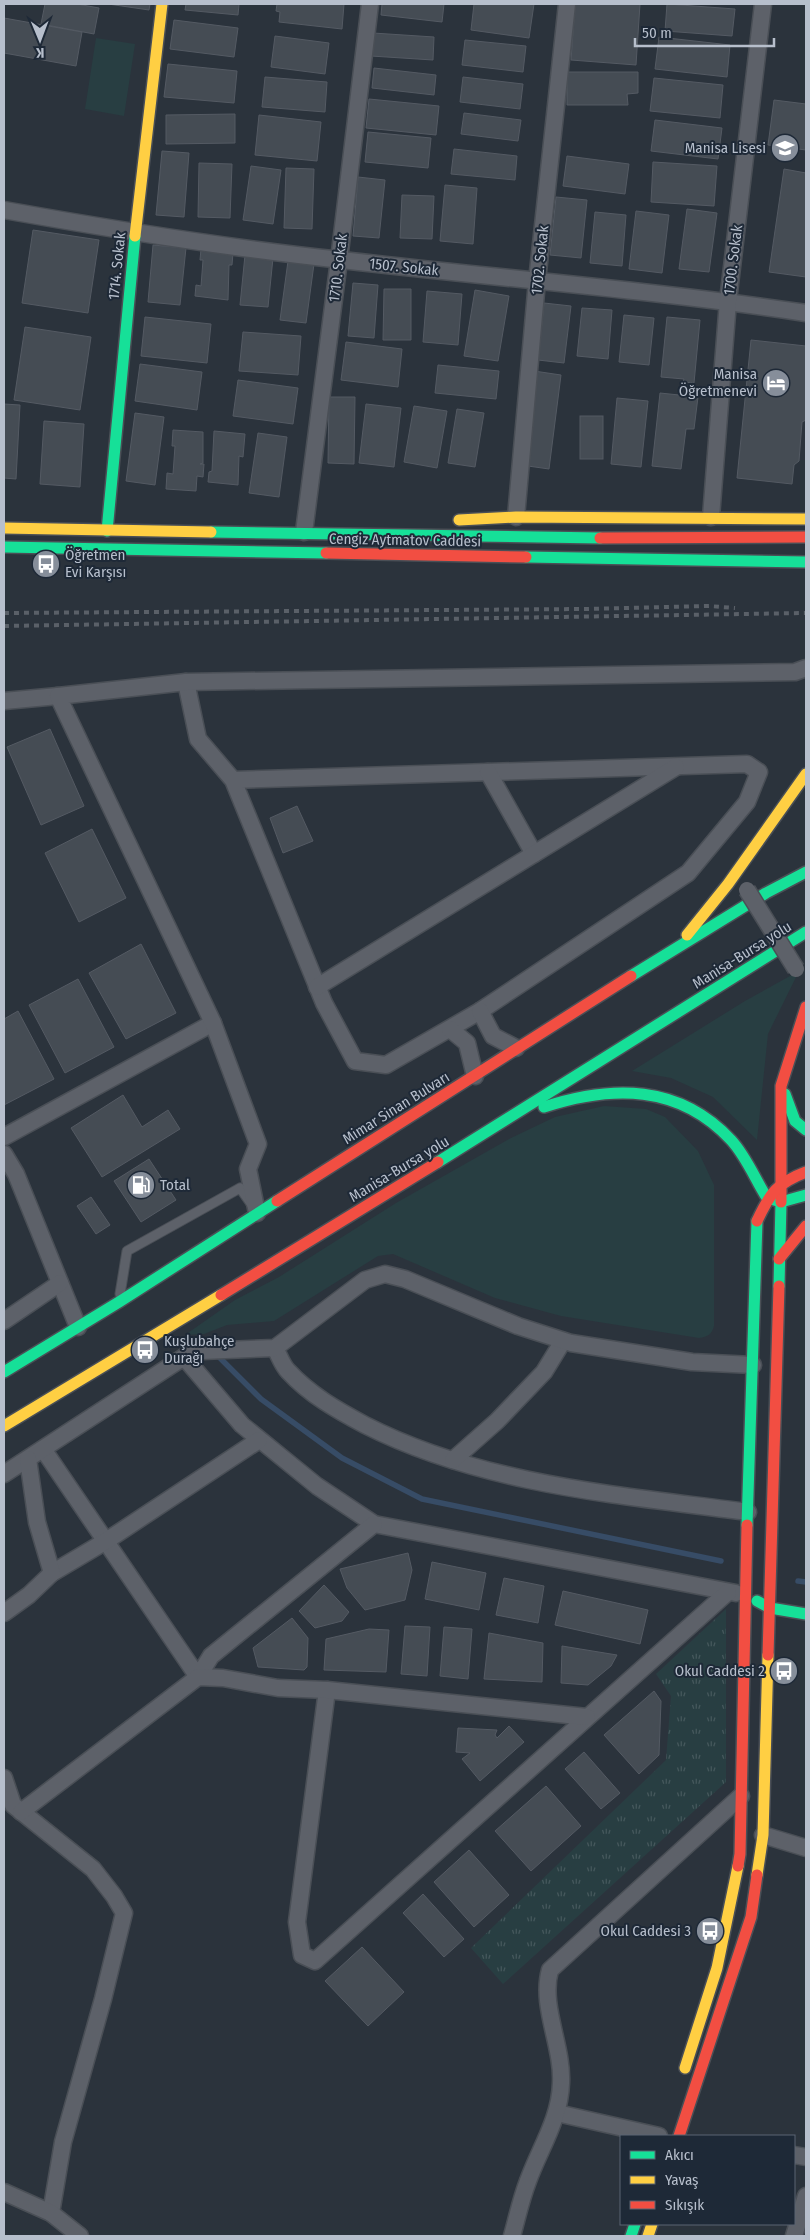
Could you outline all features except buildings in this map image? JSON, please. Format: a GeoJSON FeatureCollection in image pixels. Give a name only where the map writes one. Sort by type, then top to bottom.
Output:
{"type":"FeatureCollection","features":[{"type":"Feature","properties":{"kind":"main road","name":"1714. Sokak"},"geometry":{"type":"LineString","coordinates":[[107,531],[135,233],[162,4]]}},
{"type":"Feature","properties":{"kind":"main road"},"geometry":{"type":"LineString","coordinates":[[448,520],[516,517],[806,519]]}},
{"type":"Feature","properties":{"kind":"main road"},"geometry":{"type":"LineString","coordinates":[[349,533],[418,524]]}},
{"type":"Feature","properties":{"kind":"main road","name":"Cengiz Aytmatov Caddesi"},"geometry":{"type":"LineString","coordinates":[[4,528],[565,538],[806,537]]}},
{"type":"Feature","properties":{"kind":"main road","name":"Cengiz Aytmatov Caddesi"},"geometry":{"type":"LineString","coordinates":[[4,547],[806,562]]}},
{"type":"Feature","properties":{"kind":"main road"},"geometry":{"type":"LineString","coordinates":[[674,951],[728,884],[806,774]]}},
{"type":"Feature","properties":{"kind":"main road","name":"Mimar Sinan Bulvarı"},"geometry":{"type":"LineString","coordinates":[[4,1372],[119,1302],[516,1048],[766,893],[806,872]]}},
{"type":"Feature","properties":{"kind":"main road","name":"Manisa-Bursa yolu"},"geometry":{"type":"LineString","coordinates":[[4,1426],[503,1123],[806,932]]}},
{"type":"Feature","properties":{"kind":"main road"},"geometry":{"type":"LineString","coordinates":[[679,2135],[751,1917],[763,1835],[781,1202],[782,1086],[806,1007]]}},
{"type":"Feature","properties":{"kind":"main road"},"geometry":{"type":"LineString","coordinates":[[782,1086],[795,1121],[806,1130]]}},
{"type":"Feature","properties":{"kind":"main road"},"geometry":{"type":"LineString","coordinates":[[503,1123],[558,1102],[601,1093],[630,1092],[678,1100],[700,1112],[732,1141],[752,1170],[767,1198],[781,1202],[806,1196]]}},
{"type":"Feature","properties":{"kind":"main road"},"geometry":{"type":"LineString","coordinates":[[681,2080],[717,1968],[740,1854],[757,1221],[752,1170]]}},
{"type":"Feature","properties":{"kind":"main road"},"geometry":{"type":"LineString","coordinates":[[757,1221],[767,1198],[781,1181],[806,1172]]}},
{"type":"Feature","properties":{"kind":"main road"},"geometry":{"type":"LineString","coordinates":[[779,1259],[806,1226]]}},
{"type":"Feature","properties":{"kind":"main road"},"geometry":{"type":"LineString","coordinates":[[746,1594],[770,1608],[806,1614]]}},
{"type":"Feature","properties":{"kind":"main road"},"geometry":{"type":"LineString","coordinates":[[740,1831],[763,1835]]}},
{"type":"Feature","properties":{"kind":"street","name":"1710. Sokak"},"geometry":{"type":"LineString","coordinates":[[304,532],[340,260],[370,4]]}},
{"type":"Feature","properties":{"kind":"street","name":"1702. Sokak"},"geometry":{"type":"LineString","coordinates":[[516,517],[537,281],[567,4]]}},
{"type":"Feature","properties":{"kind":"street","name":"1700. Sokak"},"geometry":{"type":"LineString","coordinates":[[711,517],[728,301],[763,4]]}},
{"type":"Feature","properties":{"kind":"street","name":"1507. Sokak"},"geometry":{"type":"LineString","coordinates":[[4,210],[135,233],[340,260],[728,301],[806,313]]}},
{"type":"Feature","properties":{"kind":"street"},"geometry":{"type":"LineString","coordinates":[[4,701],[186,682],[795,672],[806,668]]}},
{"type":"Feature","properties":{"kind":"street"},"geometry":{"type":"LineString","coordinates":[[186,682],[198,739],[233,780],[317,987],[355,1060],[386,1065],[480,1011],[688,873],[747,802],[759,772],[746,764],[233,780]]}},
{"type":"Feature","properties":{"kind":"street"},"geometry":{"type":"LineString","coordinates":[[58,696],[213,1023],[258,1144],[248,1169],[257,1214]]}},
{"type":"Feature","properties":{"kind":"street"},"geometry":{"type":"LineString","coordinates":[[317,987],[677,766]]}},
{"type":"Feature","properties":{"kind":"street"},"geometry":{"type":"LineString","coordinates":[[488,772],[534,854]]}},
{"type":"Feature","properties":{"kind":"street"},"geometry":{"type":"LineString","coordinates":[[747,890],[796,969]]}},
{"type":"Feature","properties":{"kind":"street"},"geometry":{"type":"LineString","coordinates":[[480,1011],[493,1036],[516,1048]]}},
{"type":"Feature","properties":{"kind":"street"},"geometry":{"type":"LineString","coordinates":[[4,1137],[213,1023]]}},
{"type":"Feature","properties":{"kind":"street"},"geometry":{"type":"LineString","coordinates":[[450,1029],[467,1043],[475,1076]]}},
{"type":"Feature","properties":{"kind":"street"},"geometry":{"type":"LineString","coordinates":[[4,1154],[16,1174],[78,1327]]}},
{"type":"Feature","properties":{"kind":"street"},"geometry":{"type":"LineString","coordinates":[[4,1474],[184,1357],[202,1351],[275,1348],[365,1280],[386,1274],[405,1279],[518,1326],[563,1341],[692,1362],[753,1365]]}},
{"type":"Feature","properties":{"kind":"street"},"geometry":{"type":"LineString","coordinates":[[4,1321],[60,1283]]}},
{"type":"Feature","properties":{"kind":"street"},"geometry":{"type":"LineString","coordinates":[[453,1460],[497,1421],[544,1372],[563,1341]]}},
{"type":"Feature","properties":{"kind":"street"},"geometry":{"type":"LineString","coordinates":[[275,1348],[287,1370],[329,1406],[396,1441],[453,1460],[527,1479],[624,1496],[748,1512]]}},
{"type":"Feature","properties":{"kind":"street"},"geometry":{"type":"LineString","coordinates":[[184,1357],[242,1425],[259,1440],[317,1486],[374,1524],[746,1594]]}},
{"type":"Feature","properties":{"kind":"street"},"geometry":{"type":"LineString","coordinates":[[4,1613],[29,1595],[52,1573],[106,1541],[259,1440]]}},
{"type":"Feature","properties":{"kind":"street"},"geometry":{"type":"LineString","coordinates":[[43,1449],[198,1677]]}},
{"type":"Feature","properties":{"kind":"street"},"geometry":{"type":"LineString","coordinates":[[28,1459],[37,1522],[52,1573]]}},
{"type":"Feature","properties":{"kind":"street"},"geometry":{"type":"LineString","coordinates":[[21,1812],[198,1677],[211,1656],[374,1524]]}},
{"type":"Feature","properties":{"kind":"street"},"geometry":{"type":"LineString","coordinates":[[327,1690],[297,1922],[302,1955],[315,1961],[728,1592]]}},
{"type":"Feature","properties":{"kind":"street"},"geometry":{"type":"LineString","coordinates":[[198,1677],[223,1678],[278,1688],[327,1690],[587,1717]]}},
{"type":"Feature","properties":{"kind":"street"},"geometry":{"type":"LineString","coordinates":[[4,1778],[13,1805],[93,1869],[114,1896],[124,1913],[103,1999],[63,2142],[51,2213]]}},
{"type":"Feature","properties":{"kind":"street"},"geometry":{"type":"LineString","coordinates":[[512,2236],[528,2182],[557,2113],[561,2083],[559,2052],[546,1984],[550,1970],[741,1796]]}},
{"type":"Feature","properties":{"kind":"street"},"geometry":{"type":"LineString","coordinates":[[763,1835],[806,1848]]}},
{"type":"Feature","properties":{"kind":"street"},"geometry":{"type":"LineString","coordinates":[[557,2113],[662,2133]]}},
{"type":"Feature","properties":{"kind":"street"},"geometry":{"type":"LineString","coordinates":[[4,2192],[51,2213],[80,2236]]}},
{"type":"Feature","properties":{"kind":"street"},"geometry":{"type":"LineString","coordinates":[[794,2236],[806,2196]]}},
{"type":"Feature","properties":{"kind":"lane"},"geometry":{"type":"LineString","coordinates":[[119,1302],[126,1251],[240,1188],[257,1214]]}},
{"type":"Feature","properties":{"kind":"green space"},"geometry":{"type":"Polygon","coordinates":[[[96,38],[135,44],[124,116],[85,109],[96,38]]]}},
{"type":"Feature","properties":{"kind":"green space"},"geometry":{"type":"Polygon","coordinates":[[[799,971],[768,1034],[757,1140],[713,1097],[671,1078],[632,1071],[745,1001],[799,971]]]}},
{"type":"Feature","properties":{"kind":"green space"},"geometry":{"type":"Polygon","coordinates":[[[604,1106],[646,1109],[665,1117],[698,1151],[714,1185],[714,1326],[711,1333],[707,1336],[699,1338],[561,1316],[495,1298],[393,1254],[378,1256],[274,1321],[227,1325],[204,1334],[185,1335],[235,1300],[279,1277],[396,1203],[511,1138],[555,1117],[604,1106]]]}},
{"type":"Feature","properties":{"kind":"green space"},"geometry":{"type":"Polygon","coordinates":[[[726,1609],[726,1782],[503,1984],[471,1948],[666,1760],[671,1696],[656,1674],[726,1609]]]}},
{"type":"Feature","properties":{"kind":"waterway"},"geometry":{"type":"LineString","coordinates":[[219,1357],[261,1399],[342,1458],[422,1499],[721,1561]]}},
{"type":"Feature","properties":{"kind":"waterway"},"geometry":{"type":"LineString","coordinates":[[798,1581],[806,1582]]}},
{"type":"Feature","properties":{"kind":"railway"},"geometry":{"type":"LineString","coordinates":[[4,613],[587,609],[709,606],[735,608]]}},
{"type":"Feature","properties":{"kind":"railway"},"geometry":{"type":"LineString","coordinates":[[4,626],[806,613]]}},
{"type":"Feature","properties":{"kind":"traffic: fast"},"geometry":{"type":"LineString","coordinates":[[107,531],[135,236]]}},
{"type":"Feature","properties":{"kind":"traffic: fast"},"geometry":{"type":"LineString","coordinates":[[211,532],[600,538]]}},
{"type":"Feature","properties":{"kind":"traffic: fast"},"geometry":{"type":"LineString","coordinates":[[4,547],[326,553]]}},
{"type":"Feature","properties":{"kind":"traffic: fast"},"geometry":{"type":"LineString","coordinates":[[526,557],[806,562]]}},
{"type":"Feature","properties":{"kind":"traffic: fast"},"geometry":{"type":"LineString","coordinates":[[631,976],[766,893],[806,872]]}},
{"type":"Feature","properties":{"kind":"traffic: fast"},"geometry":{"type":"LineString","coordinates":[[438,1162],[806,932]]}},
{"type":"Feature","properties":{"kind":"traffic: fast"},"geometry":{"type":"LineString","coordinates":[[544,1107],[595,1095],[619,1093],[644,1094],[667,1099],[689,1108],[711,1122],[731,1140],[746,1160],[767,1198],[781,1202],[806,1195]]}},
{"type":"Feature","properties":{"kind":"traffic: fast"},"geometry":{"type":"LineString","coordinates":[[785,1094],[795,1121],[806,1130]]}},
{"type":"Feature","properties":{"kind":"traffic: fast"},"geometry":{"type":"LineString","coordinates":[[4,1372],[119,1302],[277,1201]]}},
{"type":"Feature","properties":{"kind":"traffic: fast"},"geometry":{"type":"LineString","coordinates":[[779,1286],[781,1202]]}},
{"type":"Feature","properties":{"kind":"traffic: fast"},"geometry":{"type":"LineString","coordinates":[[747,1525],[757,1221]]}},
{"type":"Feature","properties":{"kind":"traffic: fast"},"geometry":{"type":"LineString","coordinates":[[757,1601],[770,1608],[806,1614]]}},
{"type":"Feature","properties":{"kind":"traffic: fast"},"geometry":{"type":"LineString","coordinates":[[631,2236],[635,2225]]}},
{"type":"Feature","properties":{"kind":"traffic: slow"},"geometry":{"type":"LineString","coordinates":[[135,236],[162,4]]}},
{"type":"Feature","properties":{"kind":"traffic: slow"},"geometry":{"type":"LineString","coordinates":[[459,520],[516,517],[806,519]]}},
{"type":"Feature","properties":{"kind":"traffic: slow"},"geometry":{"type":"LineString","coordinates":[[4,528],[211,532]]}},
{"type":"Feature","properties":{"kind":"traffic: slow"},"geometry":{"type":"LineString","coordinates":[[687,935],[728,884],[806,774]]}},
{"type":"Feature","properties":{"kind":"traffic: slow"},"geometry":{"type":"LineString","coordinates":[[4,1426],[221,1295]]}},
{"type":"Feature","properties":{"kind":"traffic: slow"},"geometry":{"type":"LineString","coordinates":[[757,1875],[763,1835],[768,1655]]}},
{"type":"Feature","properties":{"kind":"traffic: slow"},"geometry":{"type":"LineString","coordinates":[[685,2068],[717,1968],[738,1866]]}},
{"type":"Feature","properties":{"kind":"traffic: slow"},"geometry":{"type":"LineString","coordinates":[[648,2236],[652,2225]]}},
{"type":"Feature","properties":{"kind":"traffic: jam"},"geometry":{"type":"LineString","coordinates":[[600,538],[806,537]]}},
{"type":"Feature","properties":{"kind":"traffic: jam"},"geometry":{"type":"LineString","coordinates":[[326,553],[526,557]]}},
{"type":"Feature","properties":{"kind":"traffic: jam"},"geometry":{"type":"LineString","coordinates":[[277,1201],[631,976]]}},
{"type":"Feature","properties":{"kind":"traffic: jam"},"geometry":{"type":"LineString","coordinates":[[781,1202],[781,1086],[806,1007]]}},
{"type":"Feature","properties":{"kind":"traffic: jam"},"geometry":{"type":"LineString","coordinates":[[221,1295],[438,1162]]}},
{"type":"Feature","properties":{"kind":"traffic: jam"},"geometry":{"type":"LineString","coordinates":[[757,1221],[766,1203],[776,1190],[788,1180],[806,1172]]}},
{"type":"Feature","properties":{"kind":"traffic: jam"},"geometry":{"type":"LineString","coordinates":[[779,1259],[806,1226]]}},
{"type":"Feature","properties":{"kind":"traffic: jam"},"geometry":{"type":"LineString","coordinates":[[768,1655],[779,1286]]}},
{"type":"Feature","properties":{"kind":"traffic: jam"},"geometry":{"type":"LineString","coordinates":[[738,1866],[740,1854],[747,1525]]}},
{"type":"Feature","properties":{"kind":"traffic: jam"},"geometry":{"type":"LineString","coordinates":[[679,2135],[751,1917],[757,1875]]}},
{"type":"Feature","properties":{"kind":"place","name":"Manisa Lisesi"},"geometry":{"type":"Point","coordinates":[785,148]}},
{"type":"Feature","properties":{"kind":"place","name":"Manisa Öğretmenevi"},"geometry":{"type":"Point","coordinates":[776,383]}},
{"type":"Feature","properties":{"kind":"place","name":"Öğretmen Evi Karşısı"},"geometry":{"type":"Point","coordinates":[46,564]}},
{"type":"Feature","properties":{"kind":"place","name":"Total"},"geometry":{"type":"Point","coordinates":[141,1185]}},
{"type":"Feature","properties":{"kind":"place","name":"Kuşlubahçe Durağı"},"geometry":{"type":"Point","coordinates":[145,1350]}},
{"type":"Feature","properties":{"kind":"place","name":"Okul Caddesi 2"},"geometry":{"type":"Point","coordinates":[784,1671]}},
{"type":"Feature","properties":{"kind":"place","name":"Okul Caddesi 3"},"geometry":{"type":"Point","coordinates":[710,1931]}}]}
